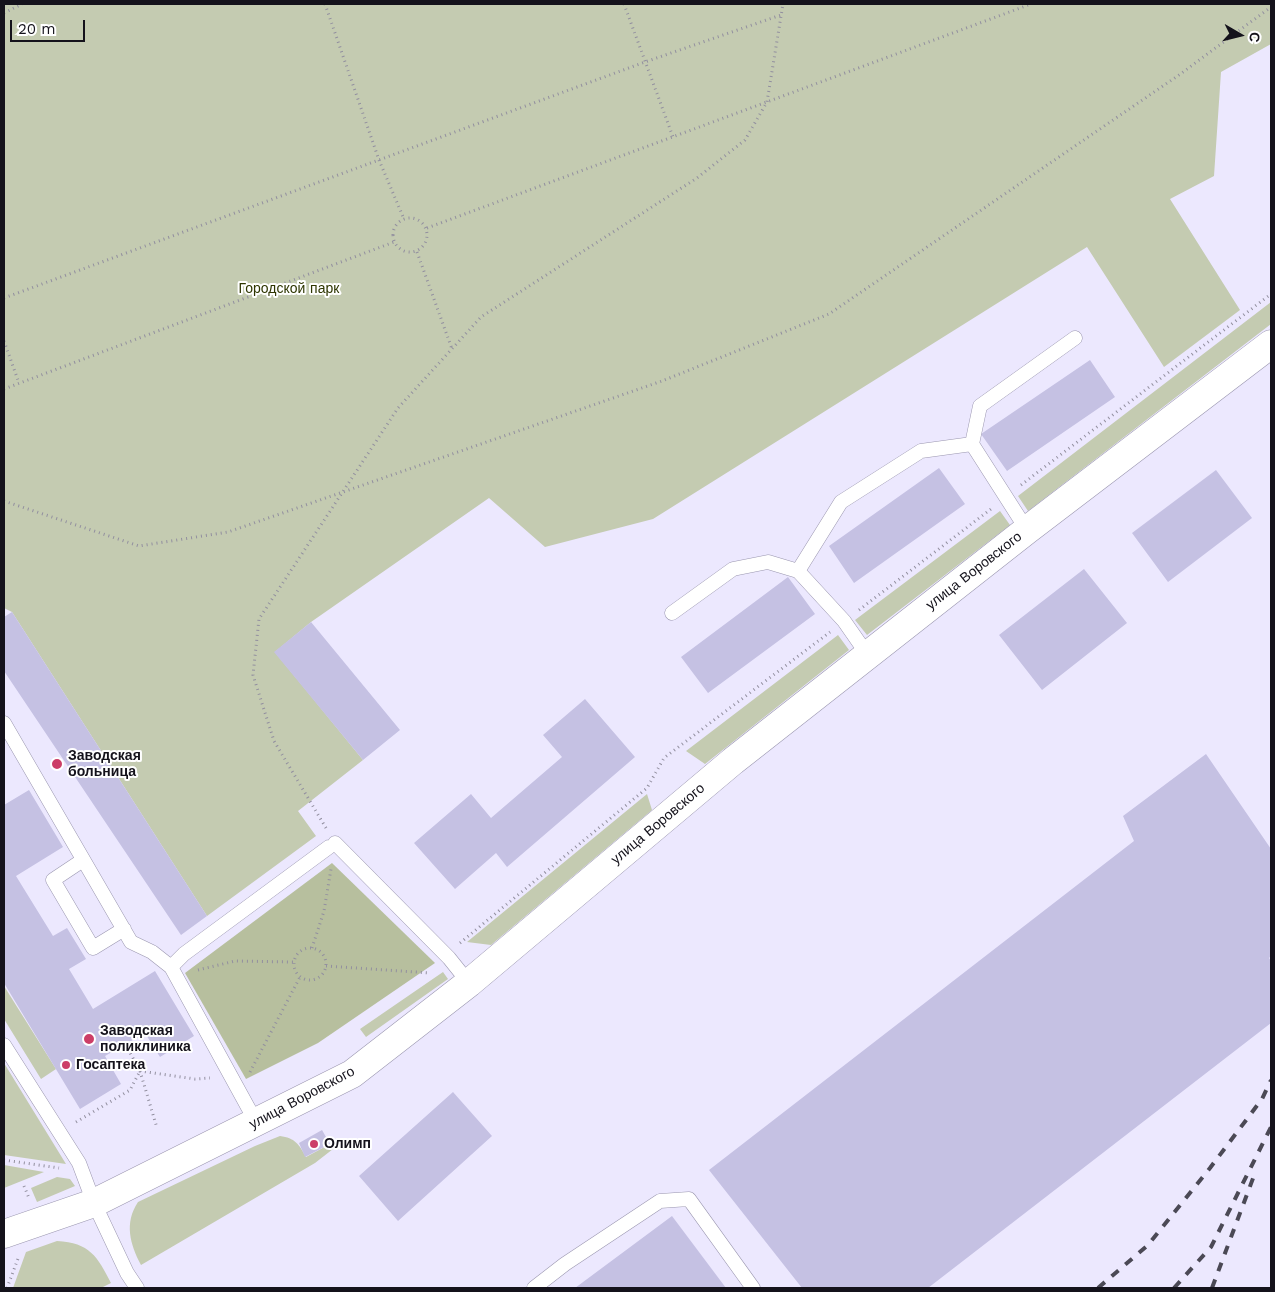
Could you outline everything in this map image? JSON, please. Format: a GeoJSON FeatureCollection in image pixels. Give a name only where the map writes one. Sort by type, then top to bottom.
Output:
{"type":"FeatureCollection","features":[{"type":"Feature","properties":{"kind":"street","name":"улица Воровского"},"geometry":{"type":"LineString","coordinates":[[11,1245],[352,1074],[469,983],[732,761],[1027,530],[1271,344]]}},
{"type":"Feature","properties":{"kind":"lane"},"geometry":{"type":"LineString","coordinates":[[1027,530],[972,444],[980,406],[1075,338]]}},
{"type":"Feature","properties":{"kind":"lane"},"geometry":{"type":"LineString","coordinates":[[798,571],[840,502],[921,451],[972,444]]}},
{"type":"Feature","properties":{"kind":"lane"},"geometry":{"type":"LineString","coordinates":[[672,613],[732,569],[768,562],[798,571],[844,621],[867,654]]}},
{"type":"Feature","properties":{"kind":"lane"},"geometry":{"type":"LineString","coordinates":[[4,723],[131,942],[152,952],[171,967],[256,1122]]}},
{"type":"Feature","properties":{"kind":"lane"},"geometry":{"type":"LineString","coordinates":[[171,967],[184,954],[332,845],[449,958],[469,983]]}},
{"type":"Feature","properties":{"kind":"lane"},"geometry":{"type":"LineString","coordinates":[[84,860],[53,880],[92,948],[124,929]]}},
{"type":"Feature","properties":{"kind":"lane"},"geometry":{"type":"LineString","coordinates":[[4,1045],[79,1163],[94,1203],[127,1273],[137,1288]]}},
{"type":"Feature","properties":{"kind":"lane"},"geometry":{"type":"LineString","coordinates":[[534,1288],[565,1264],[660,1201],[689,1199],[753,1288]]}},
{"type":"Feature","properties":{"kind":"path"},"geometry":{"type":"LineString","coordinates":[[4,13],[22,4]]}},
{"type":"Feature","properties":{"kind":"path"},"geometry":{"type":"LineString","coordinates":[[324,4],[379,160],[404,219]]}},
{"type":"Feature","properties":{"kind":"path"},"geometry":{"type":"LineString","coordinates":[[624,4],[673,137]]}},
{"type":"Feature","properties":{"kind":"path"},"geometry":{"type":"LineString","coordinates":[[312,948],[324,911],[332,845],[312,800],[274,740],[253,675],[259,619],[398,408],[481,317],[697,178],[745,140],[768,102],[783,4]]}},
{"type":"Feature","properties":{"kind":"path"},"geometry":{"type":"LineString","coordinates":[[427,228],[1031,4]]}},
{"type":"Feature","properties":{"kind":"path"},"geometry":{"type":"LineString","coordinates":[[4,501],[139,546],[228,532],[342,494],[662,381],[830,314],[1179,75],[1271,7]]}},
{"type":"Feature","properties":{"kind":"path"},"geometry":{"type":"LineString","coordinates":[[4,298],[645,62],[781,15]]}},
{"type":"Feature","properties":{"kind":"path"},"geometry":{"type":"LineString","coordinates":[[412,218],[421,221],[427,228],[428,238],[424,246],[417,252],[408,253],[399,249],[394,242],[393,233],[396,224],[404,219],[412,218]]}},
{"type":"Feature","properties":{"kind":"path"},"geometry":{"type":"LineString","coordinates":[[4,388],[394,242]]}},
{"type":"Feature","properties":{"kind":"path"},"geometry":{"type":"LineString","coordinates":[[417,252],[452,349]]}},
{"type":"Feature","properties":{"kind":"path"},"geometry":{"type":"LineString","coordinates":[[4,341],[19,383]]}},
{"type":"Feature","properties":{"kind":"path"},"geometry":{"type":"LineString","coordinates":[[304,948],[312,948],[320,951],[325,958],[326,966],[323,974],[316,979],[308,980],[300,977],[295,970],[294,962],[297,954],[304,948]]}},
{"type":"Feature","properties":{"kind":"path"},"geometry":{"type":"LineString","coordinates":[[171,967],[185,973],[235,961],[294,962]]}},
{"type":"Feature","properties":{"kind":"path"},"geometry":{"type":"LineString","coordinates":[[326,966],[430,973]]}},
{"type":"Feature","properties":{"kind":"path"},"geometry":{"type":"LineString","coordinates":[[246,1079],[300,977]]}},
{"type":"Feature","properties":{"kind":"path"},"geometry":{"type":"LineString","coordinates":[[128,1049],[140,1071],[157,1128]]}},
{"type":"Feature","properties":{"kind":"path"},"geometry":{"type":"LineString","coordinates":[[59,1131],[130,1090],[140,1071]]}},
{"type":"Feature","properties":{"kind":"path"},"geometry":{"type":"LineString","coordinates":[[140,1071],[195,1079],[218,1078]]}},
{"type":"Feature","properties":{"kind":"path"},"geometry":{"type":"LineString","coordinates":[[4,1160],[64,1169]]}},
{"type":"Feature","properties":{"kind":"path"},"geometry":{"type":"LineString","coordinates":[[24,1186],[30,1201]]}},
{"type":"Feature","properties":{"kind":"path"},"geometry":{"type":"LineString","coordinates":[[7,1288],[11,1245]]}},
{"type":"Feature","properties":{"kind":"green space","name":"Городской парк"},"geometry":{"type":"Polygon","coordinates":[[[4,4],[1271,4],[1271,44],[1221,72],[1214,176],[1170,199],[1240,310],[1164,367],[1087,247],[653,519],[545,547],[489,498],[311,622],[275,652],[363,760],[298,811],[316,836],[207,916],[12,612],[4,608],[4,4]]]}},
{"type":"Feature","properties":{"kind":"green space"},"geometry":{"type":"Polygon","coordinates":[[[1271,302],[1271,324],[1028,511],[1018,496],[1271,302]]]}},
{"type":"Feature","properties":{"kind":"green space"},"geometry":{"type":"Polygon","coordinates":[[[1000,511],[1010,525],[867,635],[855,620],[1000,511]]]}},
{"type":"Feature","properties":{"kind":"green space"},"geometry":{"type":"Polygon","coordinates":[[[838,635],[849,650],[705,764],[686,751],[838,635]]]}},
{"type":"Feature","properties":{"kind":"green space"},"geometry":{"type":"Polygon","coordinates":[[[647,794],[652,810],[491,945],[467,942],[647,794]]]}},
{"type":"Feature","properties":{"kind":"green space"},"geometry":{"type":"Polygon","coordinates":[[[332,863],[435,963],[318,1043],[246,1079],[185,973],[332,863]]]}},
{"type":"Feature","properties":{"kind":"green space"},"geometry":{"type":"Polygon","coordinates":[[[443,972],[448,979],[366,1037],[360,1029],[443,972]]]}},
{"type":"Feature","properties":{"kind":"green space"},"geometry":{"type":"Polygon","coordinates":[[[4,986],[56,1069],[41,1079],[4,1019],[4,986]]]}},
{"type":"Feature","properties":{"kind":"green space"},"geometry":{"type":"Polygon","coordinates":[[[4,1063],[66,1164],[4,1155],[4,1063]]]}},
{"type":"Feature","properties":{"kind":"green space"},"geometry":{"type":"Polygon","coordinates":[[[280,1136],[296,1142],[306,1157],[330,1144],[333,1149],[315,1163],[141,1265],[130,1234],[131,1218],[138,1202],[280,1136]]]}},
{"type":"Feature","properties":{"kind":"green space"},"geometry":{"type":"Polygon","coordinates":[[[4,1165],[44,1172],[4,1188],[4,1165]]]}},
{"type":"Feature","properties":{"kind":"green space"},"geometry":{"type":"Polygon","coordinates":[[[57,1177],[70,1179],[75,1186],[37,1202],[31,1188],[57,1177]]]}},
{"type":"Feature","properties":{"kind":"green space"},"geometry":{"type":"Polygon","coordinates":[[[57,1241],[68,1242],[85,1248],[96,1258],[111,1283],[101,1288],[13,1288],[26,1252],[57,1241]]]}},
{"type":"Feature","properties":{"kind":"building"},"geometry":{"type":"Polygon","coordinates":[[[1090,360],[1115,397],[1007,471],[981,434],[1090,360]]]}},
{"type":"Feature","properties":{"kind":"building"},"geometry":{"type":"Polygon","coordinates":[[[939,468],[965,504],[854,583],[829,546],[939,468]]]}},
{"type":"Feature","properties":{"kind":"building"},"geometry":{"type":"Polygon","coordinates":[[[1216,470],[1252,518],[1168,582],[1132,533],[1216,470]]]}},
{"type":"Feature","properties":{"kind":"building"},"geometry":{"type":"Polygon","coordinates":[[[1084,569],[1127,623],[1042,690],[999,635],[1084,569]]]}},
{"type":"Feature","properties":{"kind":"building"},"geometry":{"type":"Polygon","coordinates":[[[788,577],[815,614],[708,693],[681,657],[788,577]]]}},
{"type":"Feature","properties":{"kind":"building"},"geometry":{"type":"Polygon","coordinates":[[[12,612],[207,916],[181,935],[4,671],[4,617],[12,612]]]}},
{"type":"Feature","properties":{"kind":"building"},"geometry":{"type":"Polygon","coordinates":[[[311,622],[400,730],[363,760],[274,652],[311,622]]]}},
{"type":"Feature","properties":{"kind":"building"},"geometry":{"type":"Polygon","coordinates":[[[585,699],[635,757],[507,867],[496,853],[455,889],[414,843],[471,794],[491,818],[562,757],[543,735],[585,699]]]}},
{"type":"Feature","properties":{"kind":"building"},"geometry":{"type":"Polygon","coordinates":[[[1206,754],[1271,849],[1271,956],[1269,958],[1271,961],[1271,1023],[928,1288],[802,1288],[709,1170],[1134,841],[1123,816],[1206,754]]]}},
{"type":"Feature","properties":{"kind":"building"},"geometry":{"type":"Polygon","coordinates":[[[29,790],[63,847],[16,876],[53,936],[67,928],[86,959],[69,969],[93,1009],[155,971],[194,1036],[160,1057],[145,1033],[105,1056],[121,1084],[80,1109],[4,983],[4,805],[29,790]]]}},
{"type":"Feature","properties":{"kind":"building"},"geometry":{"type":"Polygon","coordinates":[[[453,1092],[492,1136],[398,1221],[359,1176],[453,1092]]]}},
{"type":"Feature","properties":{"kind":"building","name":"Олимп"},"geometry":{"type":"Polygon","coordinates":[[[322,1130],[330,1144],[305,1157],[299,1143],[322,1130]]]}},
{"type":"Feature","properties":{"kind":"building"},"geometry":{"type":"Polygon","coordinates":[[[672,1216],[726,1288],[575,1288],[672,1216]]]}},
{"type":"Feature","properties":{"kind":"railway"},"geometry":{"type":"LineString","coordinates":[[1098,1288],[1148,1245],[1262,1099],[1271,1080]]}},
{"type":"Feature","properties":{"kind":"railway"},"geometry":{"type":"LineString","coordinates":[[1174,1288],[1211,1247],[1271,1127]]}},
{"type":"Feature","properties":{"kind":"railway"},"geometry":{"type":"LineString","coordinates":[[1212,1288],[1255,1173]]}},
{"type":"Feature","properties":{"kind":"place","name":"Заводская больница"},"geometry":{"type":"Point","coordinates":[57,764]}},
{"type":"Feature","properties":{"kind":"place","name":"Заводская поликлиника"},"geometry":{"type":"Point","coordinates":[89,1039]}},
{"type":"Feature","properties":{"kind":"place","name":"Госаптека"},"geometry":{"type":"Point","coordinates":[66,1065]}},
{"type":"Feature","properties":{"kind":"place","name":"Олимп"},"geometry":{"type":"Point","coordinates":[314,1144]}}]}
